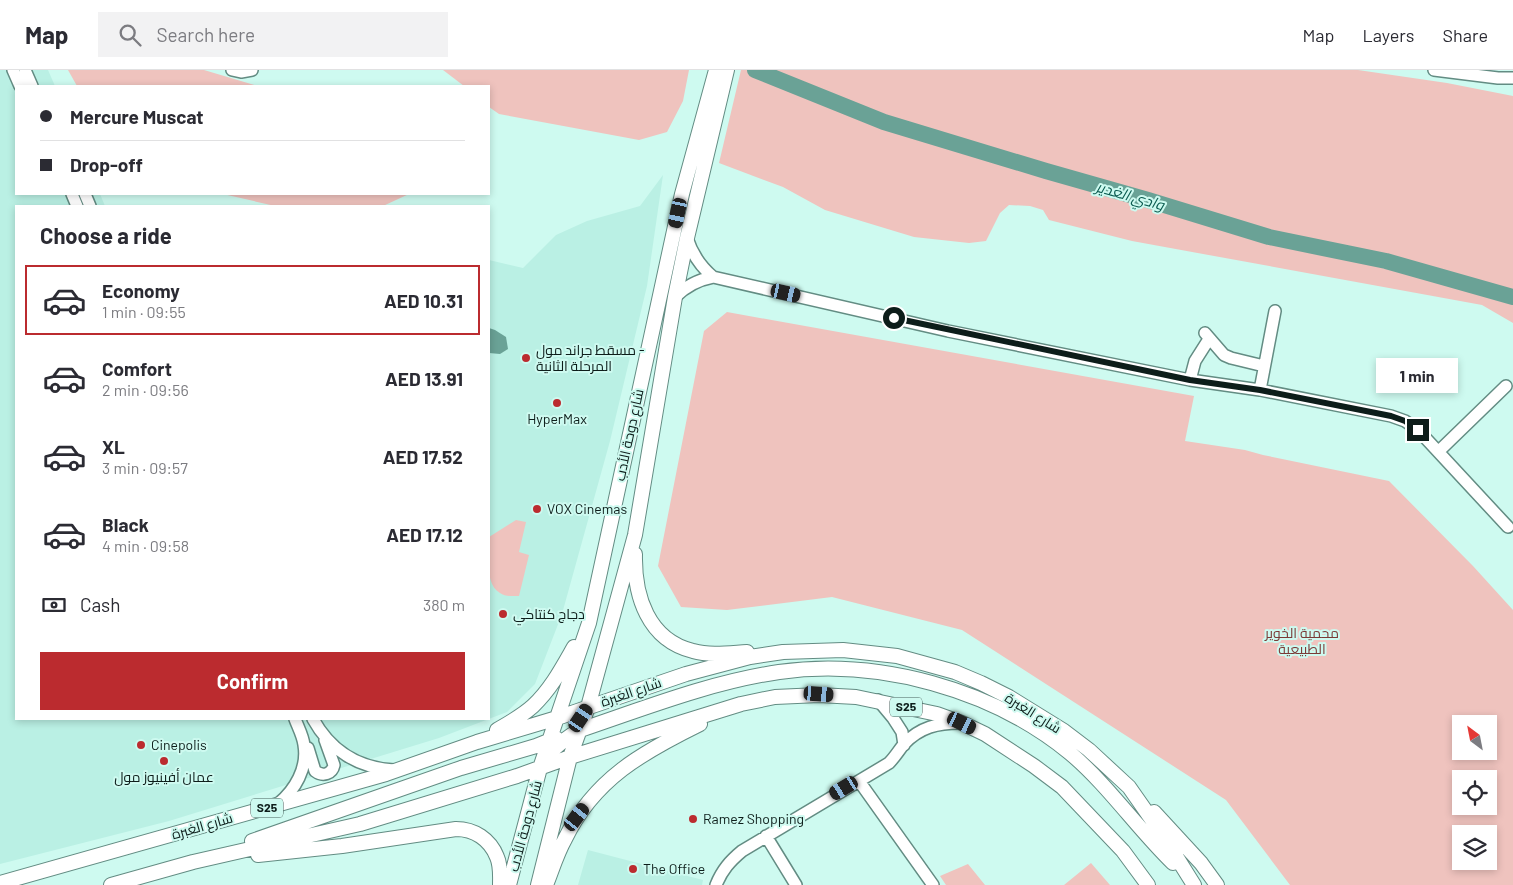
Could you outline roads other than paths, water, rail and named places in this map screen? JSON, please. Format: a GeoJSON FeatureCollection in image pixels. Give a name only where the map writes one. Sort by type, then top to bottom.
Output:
{"type":"FeatureCollection","features":[{"type":"Feature","properties":{"kind":"main road","name":"شارع دوحة الأدب"},"geometry":{"type":"LineString","coordinates":[[509,885],[540,768],[589,623],[682,194],[716,70]]}},
{"type":"Feature","properties":{"kind":"main road","name":"شارع دوحة الأدب"},"geometry":{"type":"LineString","coordinates":[[538,885],[570,757],[588,707],[635,535],[674,298],[728,70]]}},
{"type":"Feature","properties":{"kind":"main road"},"geometry":{"type":"LineString","coordinates":[[635,535],[634,566],[640,601],[646,614],[663,636],[679,647],[694,652],[783,652]]}},
{"type":"Feature","properties":{"kind":"main road"},"geometry":{"type":"LineString","coordinates":[[477,742],[533,706],[554,682],[589,623]]}},
{"type":"Feature","properties":{"kind":"main road","name":"شارع الغبرة"},"geometry":{"type":"LineString","coordinates":[[0,883],[276,806],[395,770],[686,674],[783,652],[843,650],[897,656],[955,672],[981,683],[1044,718],[1089,750],[1129,787],[1164,837],[1191,881]]}},
{"type":"Feature","properties":{"kind":"main road"},"geometry":{"type":"LineString","coordinates":[[540,768],[557,746],[580,730],[746,678],[817,668],[892,674],[956,690],[994,706],[1043,734],[1070,753],[1095,777],[1162,852],[1191,881]]}},
{"type":"Feature","properties":{"kind":"main road","name":"S25"},"geometry":{"type":"LineString","coordinates":[[111,885],[192,862],[360,824],[741,704],[796,695],[856,697],[878,700],[937,714],[985,734],[1062,787],[1123,852],[1148,885]]}},
{"type":"Feature","properties":{"kind":"main road"},"geometry":{"type":"LineString","coordinates":[[546,885],[565,839],[577,817],[608,781],[664,741],[741,704]]}},
{"type":"Feature","properties":{"kind":"main road"},"geometry":{"type":"LineString","coordinates":[[192,862],[461,768],[550,741],[572,727],[588,707]]}},
{"type":"Feature","properties":{"kind":"main road"},"geometry":{"type":"LineString","coordinates":[[531,726],[537,726],[543,733],[542,742],[536,746]]}},
{"type":"Feature","properties":{"kind":"main road"},"geometry":{"type":"LineString","coordinates":[[1129,787],[1172,831],[1218,885]]}},
{"type":"Feature","properties":{"kind":"main road"},"geometry":{"type":"LineString","coordinates":[[192,862],[342,846],[466,829],[485,839],[494,852],[500,869],[500,885]]}},
{"type":"Feature","properties":{"kind":"street"},"geometry":{"type":"LineString","coordinates":[[13,70],[20,85]]}},
{"type":"Feature","properties":{"kind":"street"},"geometry":{"type":"LineString","coordinates":[[24,70],[32,85]]}},
{"type":"Feature","properties":{"kind":"street"},"geometry":{"type":"LineString","coordinates":[[232,70],[241,72],[252,70]]}},
{"type":"Feature","properties":{"kind":"street"},"geometry":{"type":"LineString","coordinates":[[1434,70],[1498,78],[1513,78]]}},
{"type":"Feature","properties":{"kind":"street"},"geometry":{"type":"LineString","coordinates":[[1498,78],[1513,83]]}},
{"type":"Feature","properties":{"kind":"street"},"geometry":{"type":"LineString","coordinates":[[687,238],[700,264],[713,277]]}},
{"type":"Feature","properties":{"kind":"street"},"geometry":{"type":"LineString","coordinates":[[674,298],[688,286],[713,277],[948,331],[1190,380],[1260,390],[1398,418],[1418,430],[1508,527]]}},
{"type":"Feature","properties":{"kind":"street"},"geometry":{"type":"LineString","coordinates":[[1260,390],[1276,311]]}},
{"type":"Feature","properties":{"kind":"street"},"geometry":{"type":"LineString","coordinates":[[1190,380],[1195,361],[1207,336],[1224,355],[1264,366]]}},
{"type":"Feature","properties":{"kind":"street"},"geometry":{"type":"LineString","coordinates":[[1439,451],[1506,386]]}},
{"type":"Feature","properties":{"kind":"street"},"geometry":{"type":"LineString","coordinates":[[878,700],[902,732],[904,745]]}},
{"type":"Feature","properties":{"kind":"street"},"geometry":{"type":"LineString","coordinates":[[295,720],[303,740],[310,751],[315,771],[322,774],[331,771],[334,765],[324,736]]}},
{"type":"Feature","properties":{"kind":"street"},"geometry":{"type":"LineString","coordinates":[[314,720],[324,736],[337,749],[352,759],[377,768],[395,770]]}},
{"type":"Feature","properties":{"kind":"street"},"geometry":{"type":"LineString","coordinates":[[716,885],[730,860],[766,836],[889,763],[897,756],[904,745],[926,727],[962,723]]}},
{"type":"Feature","properties":{"kind":"street"},"geometry":{"type":"LineString","coordinates":[[276,806],[290,792],[300,775],[305,756],[303,740]]}},
{"type":"Feature","properties":{"kind":"street"},"geometry":{"type":"LineString","coordinates":[[859,781],[933,885]]}},
{"type":"Feature","properties":{"kind":"street"},"geometry":{"type":"LineString","coordinates":[[766,836],[796,885]]}},
{"type":"Feature","properties":{"kind":"waterway","name":"وادي الغدير"},"geometry":{"type":"LineString","coordinates":[[755,70],[884,122],[1046,171],[1269,237],[1386,261],[1513,297]]}},
{"type":"Feature","properties":{"kind":"place","name":"مسقط جراند مول - المرحلة الثانية"},"geometry":{"type":"Point","coordinates":[526,358]}},
{"type":"Feature","properties":{"kind":"place","name":"HyperMax"},"geometry":{"type":"Point","coordinates":[557,403]}},
{"type":"Feature","properties":{"kind":"place","name":"VOX Cinemas"},"geometry":{"type":"Point","coordinates":[537,509]}},
{"type":"Feature","properties":{"kind":"place","name":"دجاج كنتاكي"},"geometry":{"type":"Point","coordinates":[503,614]}},
{"type":"Feature","properties":{"kind":"place","name":"Cinepolis"},"geometry":{"type":"Point","coordinates":[141,745]}},
{"type":"Feature","properties":{"kind":"place","name":"عمان أفينيوز مول"},"geometry":{"type":"Point","coordinates":[164,761]}},
{"type":"Feature","properties":{"kind":"place","name":"Ramez Shopping"},"geometry":{"type":"Point","coordinates":[693,819]}},
{"type":"Feature","properties":{"kind":"place","name":"The Office"},"geometry":{"type":"Point","coordinates":[633,869]}},
{"type":"Feature","properties":{"kind":"park label","name":"محمية الخوير الطبيعية"},"geometry":{"type":"Point","coordinates":[1302,642]}}]}
